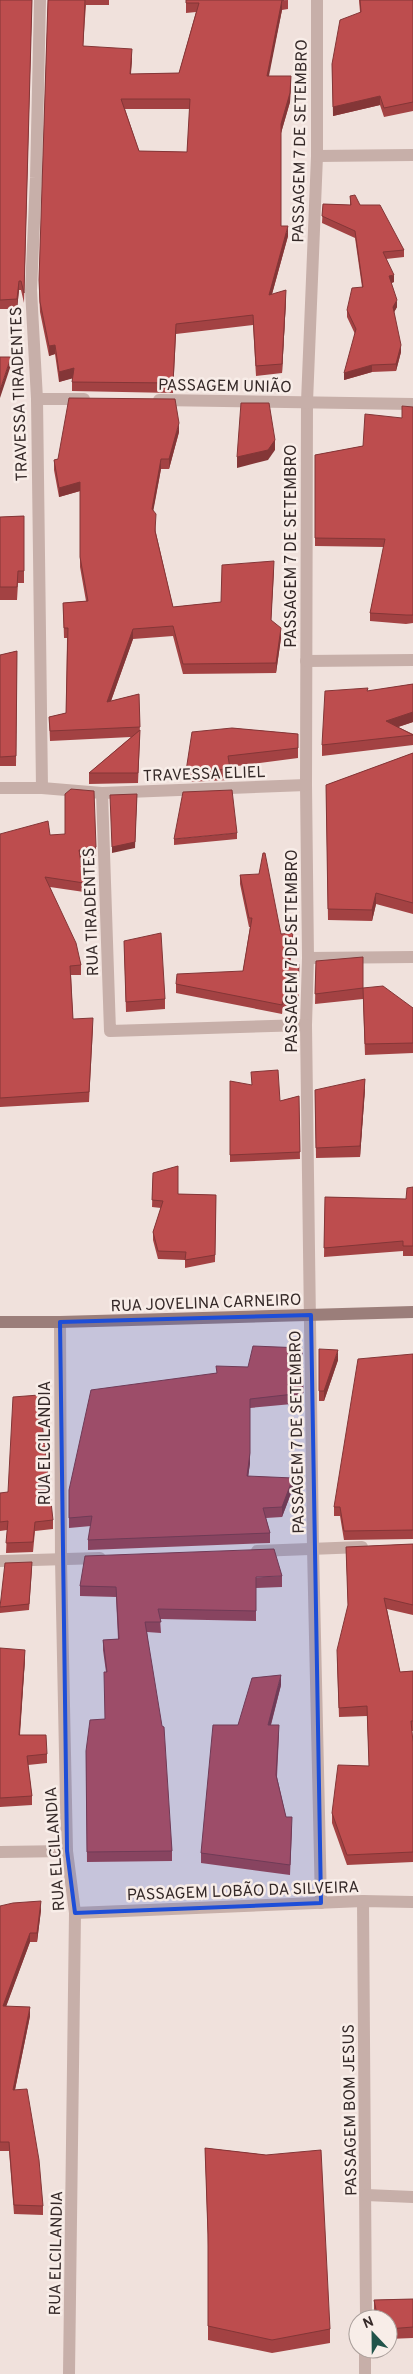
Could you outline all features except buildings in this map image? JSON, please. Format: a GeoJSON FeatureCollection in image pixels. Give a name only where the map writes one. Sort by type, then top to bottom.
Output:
{"type":"FeatureCollection","features":[{"type":"Feature","properties":{"kind":"street","name":"TRAVESSA TIRADENTES"},"geometry":{"type":"LineString","coordinates":[[40,0],[36,178],[31,290],[37,399],[42,788]]}},
{"type":"Feature","properties":{"kind":"street","name":"PASSAGEM 7 DE SETEMBRO"},"geometry":{"type":"LineString","coordinates":[[318,0],[317,156],[307,402],[306,785],[308,958],[306,1025],[313,1548],[321,1903]]}},
{"type":"Feature","properties":{"kind":"street"},"geometry":{"type":"LineString","coordinates":[[317,156],[413,155]]}},
{"type":"Feature","properties":{"kind":"street"},"geometry":{"type":"LineString","coordinates":[[37,399],[97,400]]}},
{"type":"Feature","properties":{"kind":"street","name":"PASSAGEM UNIÃO"},"geometry":{"type":"LineString","coordinates":[[147,400],[413,404]]}},
{"type":"Feature","properties":{"kind":"street"},"geometry":{"type":"LineString","coordinates":[[306,661],[413,660]]}},
{"type":"Feature","properties":{"kind":"street","name":"TRAVESSA ELIEL"},"geometry":{"type":"LineString","coordinates":[[0,788],[42,788],[102,793],[306,785]]}},
{"type":"Feature","properties":{"kind":"street","name":"RUA TIRADENTES"},"geometry":{"type":"LineString","coordinates":[[102,793],[110,1031],[306,1025]]}},
{"type":"Feature","properties":{"kind":"street"},"geometry":{"type":"LineString","coordinates":[[308,958],[413,957]]}},
{"type":"Feature","properties":{"kind":"street","name":"RUA JOVELINA CARNEIRO"},"geometry":{"type":"LineString","coordinates":[[0,1322],[413,1312]]}},
{"type":"Feature","properties":{"kind":"street","name":"RUA ELCILANDIA"},"geometry":{"type":"LineString","coordinates":[[60,1322],[60,1560],[67,1851],[75,1913],[69,2374]]}},
{"type":"Feature","properties":{"kind":"street"},"geometry":{"type":"LineString","coordinates":[[245,1552],[373,1547]]}},
{"type":"Feature","properties":{"kind":"street"},"geometry":{"type":"LineString","coordinates":[[0,1561],[109,1558]]}},
{"type":"Feature","properties":{"kind":"street"},"geometry":{"type":"LineString","coordinates":[[0,1852],[67,1851]]}},
{"type":"Feature","properties":{"kind":"street","name":"PASSAGEM LOBÃO DA SILVEIRA"},"geometry":{"type":"LineString","coordinates":[[75,1913],[363,1901],[413,1902]]}},
{"type":"Feature","properties":{"kind":"street","name":"PASSAGEM BOM JESUS"},"geometry":{"type":"LineString","coordinates":[[363,1901],[366,2309]]}},
{"type":"Feature","properties":{"kind":"street"},"geometry":{"type":"LineString","coordinates":[[366,2195],[413,2197]]}},
{"type":"Feature","properties":{"kind":"street"},"geometry":{"type":"LineString","coordinates":[[365,2374],[366,2359]]}},
{"type":"Feature","properties":{"kind":"highlighted area"},"geometry":{"type":"Polygon","coordinates":[[[311,1315],[321,1903],[75,1913],[67,1851],[60,1322],[311,1315]]]}}]}
